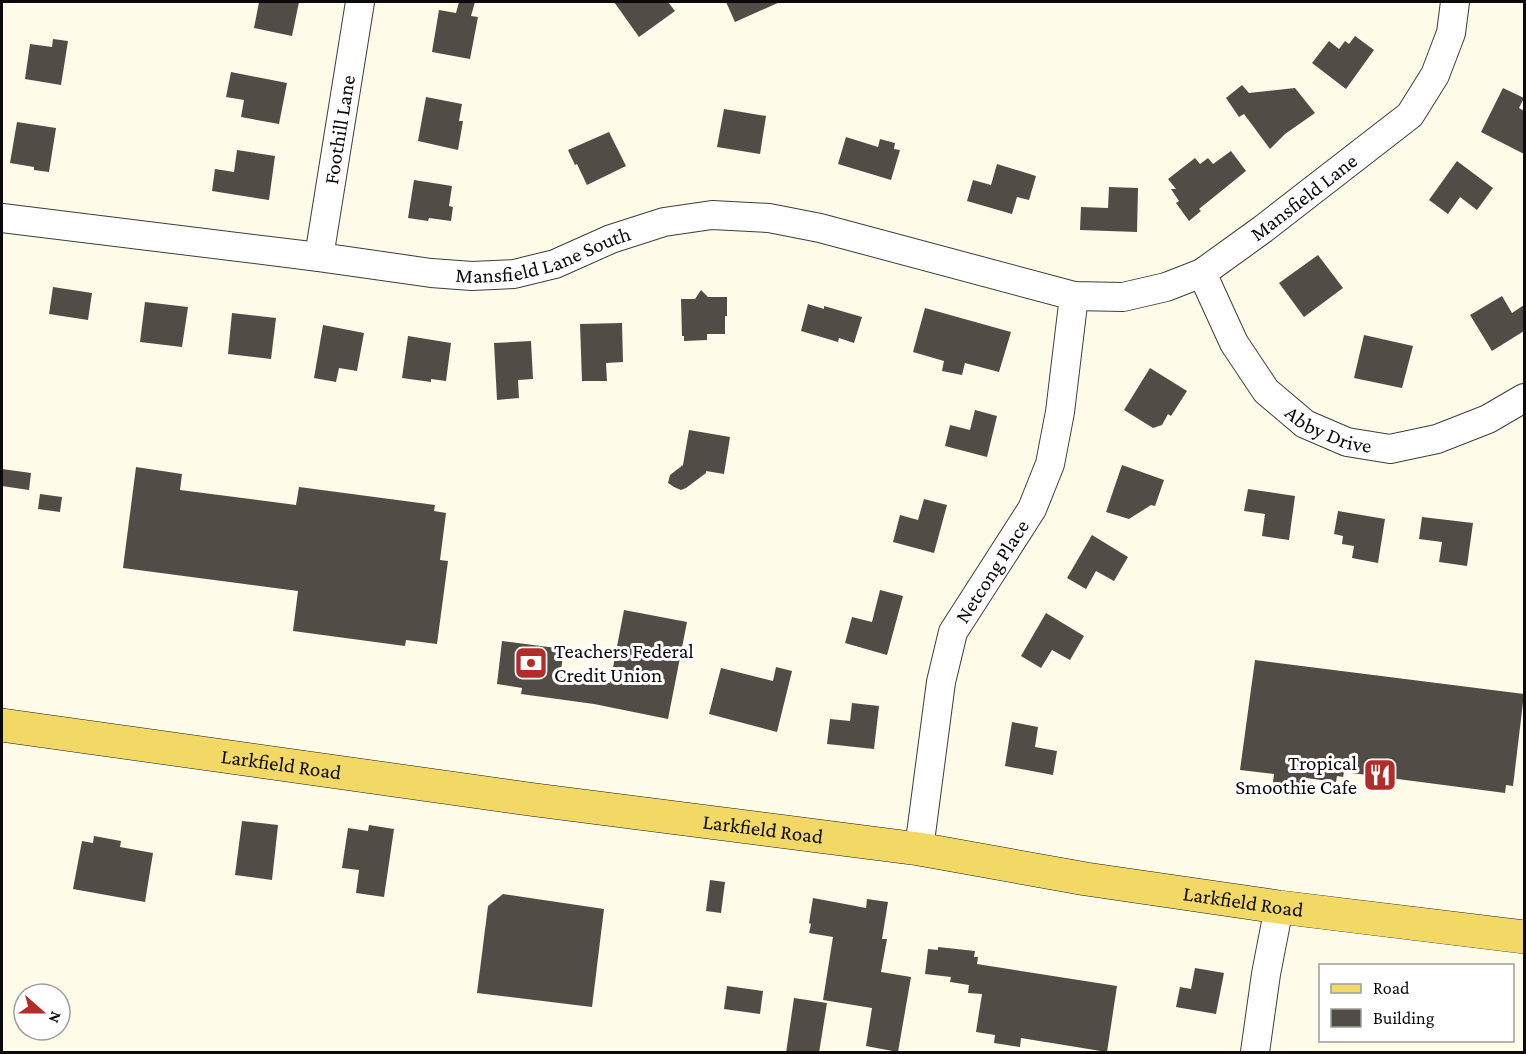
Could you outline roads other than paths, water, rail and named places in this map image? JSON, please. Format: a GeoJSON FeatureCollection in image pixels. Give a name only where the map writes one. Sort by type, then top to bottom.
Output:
{"type":"FeatureCollection","features":[{"type":"Feature","properties":{"kind":"main road","name":"Larkfield Road"},"geometry":{"type":"LineString","coordinates":[[2,725],[536,800],[918,849],[1086,879],[1279,907],[1524,937]]}},
{"type":"Feature","properties":{"kind":"street","name":"Foothill Lane"},"geometry":{"type":"LineString","coordinates":[[319,257],[360,2]]}},
{"type":"Feature","properties":{"kind":"street","name":"Mansfield Lane"},"geometry":{"type":"LineString","coordinates":[[1074,296],[1123,297],[1166,287],[1203,273],[1410,116],[1435,75],[1451,33],[1455,2]]}},
{"type":"Feature","properties":{"kind":"street","name":"Mansfield Lane South"},"geometry":{"type":"LineString","coordinates":[[2,218],[431,273],[472,276],[514,274],[555,264],[611,239],[664,222],[712,215],[769,218],[820,228],[1074,296]]}},
{"type":"Feature","properties":{"kind":"street","name":"Abby Drive"},"geometry":{"type":"LineString","coordinates":[[1203,273],[1234,343],[1266,391],[1305,424],[1347,442],[1390,449],[1437,439],[1488,419],[1524,398]]}},
{"type":"Feature","properties":{"kind":"street","name":"Netcong Place"},"geometry":{"type":"LineString","coordinates":[[918,849],[941,682],[953,632],[1032,509],[1050,464],[1060,412],[1074,296]]}},
{"type":"Feature","properties":{"kind":"street"},"geometry":{"type":"LineString","coordinates":[[1255,1053],[1266,974],[1279,907]]}},
{"type":"Feature","properties":{"kind":"place","name":"Teachers Federal Credit Union"},"geometry":{"type":"Point","coordinates":[531,663]}},
{"type":"Feature","properties":{"kind":"place","name":"Tropical Smoothie Cafe"},"geometry":{"type":"Point","coordinates":[1380,775]}}]}
